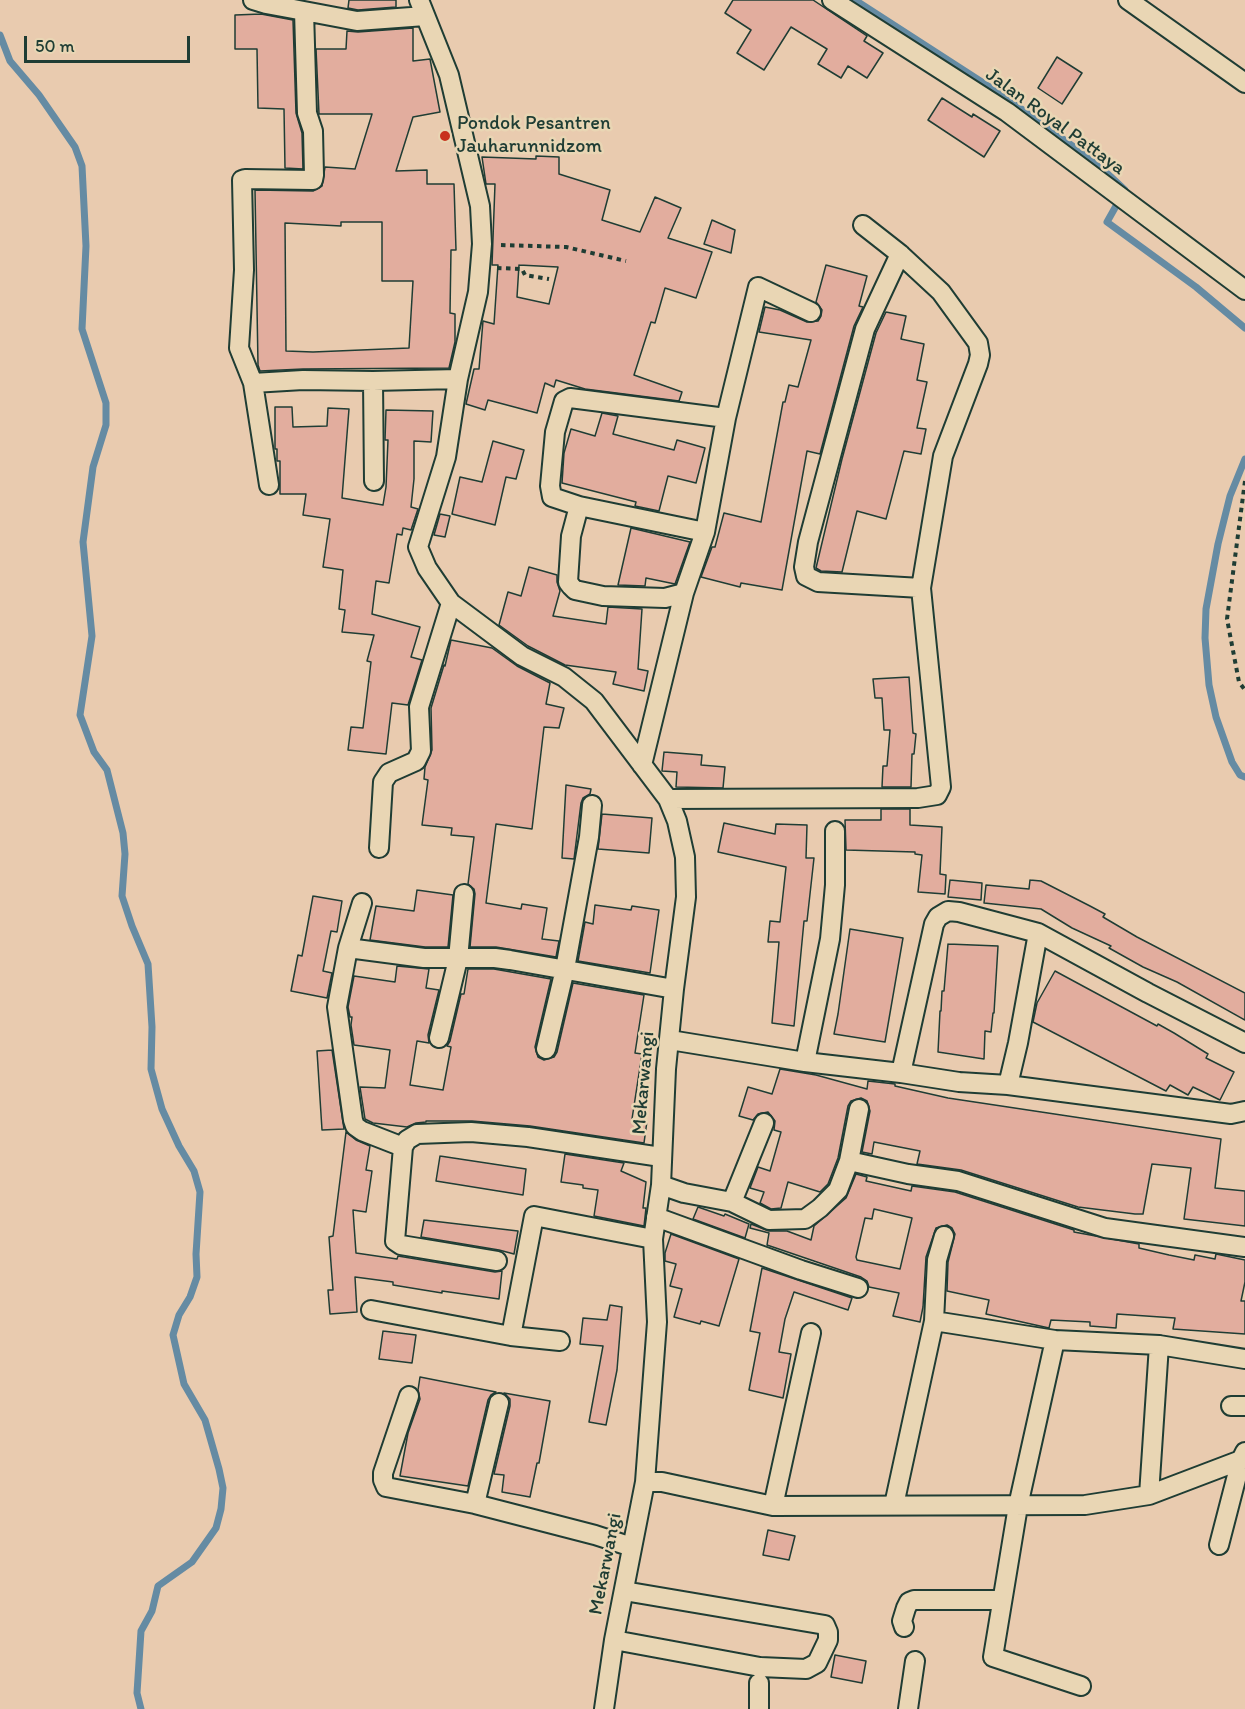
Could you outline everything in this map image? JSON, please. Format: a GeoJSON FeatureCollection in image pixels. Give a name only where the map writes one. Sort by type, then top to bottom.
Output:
{"type":"FeatureCollection","features":[{"type":"Feature","properties":{"kind":"street"},"geometry":{"type":"LineString","coordinates":[[253,0],[304,11],[331,8],[357,21],[422,8]]}},
{"type":"Feature","properties":{"kind":"street","name":"Jalan Royal Pattaya"},"geometry":{"type":"LineString","coordinates":[[831,0],[1007,112],[1245,290]]}},
{"type":"Feature","properties":{"kind":"street"},"geometry":{"type":"LineString","coordinates":[[1128,0],[1245,82]]}},
{"type":"Feature","properties":{"kind":"street","name":"Mekarwangi"},"geometry":{"type":"LineString","coordinates":[[422,8],[449,75],[480,206],[483,244],[478,292],[458,379],[446,457],[417,547],[427,568],[451,603],[522,656],[564,677],[594,701],[668,799],[677,821],[686,857],[686,897],[666,1069],[661,1185],[653,1239],[657,1322],[645,1482],[614,1641],[604,1709]]}},
{"type":"Feature","properties":{"kind":"street"},"geometry":{"type":"LineString","coordinates":[[269,485],[253,383],[239,348],[244,270],[242,180],[313,180],[314,178],[313,131],[307,113],[304,11]]}},
{"type":"Feature","properties":{"kind":"street"},"geometry":{"type":"LineString","coordinates":[[668,799],[918,798],[937,795],[941,786],[921,588],[943,456],[980,355],[978,343],[941,292],[900,254],[863,225]]}},
{"type":"Feature","properties":{"kind":"street"},"geometry":{"type":"LineString","coordinates":[[900,254],[865,329],[811,531],[804,567],[806,576],[818,582],[921,588]]}},
{"type":"Feature","properties":{"kind":"street"},"geometry":{"type":"LineString","coordinates":[[642,765],[684,593],[705,532],[726,418],[758,287],[811,312]]}},
{"type":"Feature","properties":{"kind":"street"},"geometry":{"type":"LineString","coordinates":[[253,383],[303,380],[458,379]]}},
{"type":"Feature","properties":{"kind":"street"},"geometry":{"type":"LineString","coordinates":[[373,381],[374,481]]}},
{"type":"Feature","properties":{"kind":"street"},"geometry":{"type":"LineString","coordinates":[[705,532],[579,506],[552,497],[550,492],[555,432],[564,401],[570,398],[726,418]]}},
{"type":"Feature","properties":{"kind":"street"},"geometry":{"type":"LineString","coordinates":[[579,506],[571,536],[568,582],[575,590],[603,596],[664,598],[684,593]]}},
{"type":"Feature","properties":{"kind":"street"},"geometry":{"type":"LineString","coordinates":[[379,848],[383,782],[389,772],[416,761],[421,750],[419,707],[451,603]]}},
{"type":"Feature","properties":{"kind":"street"},"geometry":{"type":"LineString","coordinates":[[546,1049],[565,969],[589,837],[592,805]]}},
{"type":"Feature","properties":{"kind":"street"},"geometry":{"type":"LineString","coordinates":[[805,1062],[830,939],[835,885],[835,831]]}},
{"type":"Feature","properties":{"kind":"street"},"geometry":{"type":"LineString","coordinates":[[439,1038],[458,959],[464,894]]}},
{"type":"Feature","properties":{"kind":"street"},"geometry":{"type":"LineString","coordinates":[[362,903],[348,948],[338,1007],[353,1120],[362,1131],[403,1147]]}},
{"type":"Feature","properties":{"kind":"street"},"geometry":{"type":"LineString","coordinates":[[901,1073],[934,924],[938,917],[948,911],[1038,933],[1245,1043]]}},
{"type":"Feature","properties":{"kind":"street"},"geometry":{"type":"LineString","coordinates":[[1008,1085],[1038,933]]}},
{"type":"Feature","properties":{"kind":"street"},"geometry":{"type":"LineString","coordinates":[[348,948],[424,958],[495,958],[674,989]]}},
{"type":"Feature","properties":{"kind":"street"},"geometry":{"type":"LineString","coordinates":[[670,1040],[805,1062],[959,1082],[1008,1085],[1231,1114],[1245,1111]]}},
{"type":"Feature","properties":{"kind":"street"},"geometry":{"type":"LineString","coordinates":[[661,1185],[684,1193],[732,1202],[769,1220],[805,1219],[838,1190],[849,1161],[859,1109]]}},
{"type":"Feature","properties":{"kind":"street"},"geometry":{"type":"LineString","coordinates":[[732,1202],[764,1123]]}},
{"type":"Feature","properties":{"kind":"street"},"geometry":{"type":"LineString","coordinates":[[497,1261],[401,1245],[395,1241],[403,1147],[407,1140],[417,1134],[471,1132],[528,1137],[661,1157]]}},
{"type":"Feature","properties":{"kind":"street"},"geometry":{"type":"LineString","coordinates":[[849,1161],[908,1174],[958,1181],[1105,1228],[1245,1247]]}},
{"type":"Feature","properties":{"kind":"street"},"geometry":{"type":"LineString","coordinates":[[511,1336],[534,1215],[653,1239]]}},
{"type":"Feature","properties":{"kind":"street"},"geometry":{"type":"LineString","coordinates":[[656,1217],[801,1270],[858,1288]]}},
{"type":"Feature","properties":{"kind":"street"},"geometry":{"type":"LineString","coordinates":[[894,1505],[934,1321],[937,1260],[944,1236]]}},
{"type":"Feature","properties":{"kind":"street"},"geometry":{"type":"LineString","coordinates":[[371,1310],[511,1336],[560,1341]]}},
{"type":"Feature","properties":{"kind":"street"},"geometry":{"type":"LineString","coordinates":[[934,1321],[1055,1340],[1159,1345],[1245,1359]]}},
{"type":"Feature","properties":{"kind":"street"},"geometry":{"type":"LineString","coordinates":[[773,1506],[811,1333]]}},
{"type":"Feature","properties":{"kind":"street"},"geometry":{"type":"LineString","coordinates":[[1055,1340],[1018,1506],[993,1657],[1081,1686]]}},
{"type":"Feature","properties":{"kind":"street"},"geometry":{"type":"LineString","coordinates":[[1149,1495],[1159,1345]]}},
{"type":"Feature","properties":{"kind":"street"},"geometry":{"type":"LineString","coordinates":[[409,1396],[383,1473],[386,1487],[475,1504],[632,1547]]}},
{"type":"Feature","properties":{"kind":"street"},"geometry":{"type":"LineString","coordinates":[[475,1504],[499,1403]]}},
{"type":"Feature","properties":{"kind":"street"},"geometry":{"type":"LineString","coordinates":[[645,1482],[662,1482],[773,1506],[1084,1505],[1149,1495],[1243,1456]]}},
{"type":"Feature","properties":{"kind":"street"},"geometry":{"type":"LineString","coordinates":[[1219,1545],[1243,1456]]}},
{"type":"Feature","properties":{"kind":"street"},"geometry":{"type":"LineString","coordinates":[[614,1641],[760,1666],[806,1669],[817,1663],[828,1640],[825,1625],[624,1591]]}},
{"type":"Feature","properties":{"kind":"street"},"geometry":{"type":"LineString","coordinates":[[904,1627],[902,1621],[906,1608],[909,1602],[914,1600],[1002,1600]]}},
{"type":"Feature","properties":{"kind":"street"},"geometry":{"type":"LineString","coordinates":[[908,1709],[915,1661]]}},
{"type":"Feature","properties":{"kind":"street"},"geometry":{"type":"LineString","coordinates":[[759,1683],[759,1709]]}},
{"type":"Feature","properties":{"kind":"path"},"geometry":{"type":"LineString","coordinates":[[483,244],[566,247],[626,261]]}},
{"type":"Feature","properties":{"kind":"path"},"geometry":{"type":"LineString","coordinates":[[482,268],[522,269],[525,275],[549,279]]}},
{"type":"Feature","properties":{"kind":"path"},"geometry":{"type":"LineString","coordinates":[[1245,481],[1227,619],[1239,682],[1245,690]]}},
{"type":"Feature","properties":{"kind":"building"},"geometry":{"type":"Polygon","coordinates":[[[349,0],[396,0],[396,7],[358,10],[348,8],[349,0]]]}},
{"type":"Feature","properties":{"kind":"building"},"geometry":{"type":"Polygon","coordinates":[[[733,0],[813,0],[867,36],[864,41],[883,53],[867,78],[848,66],[841,78],[818,64],[827,49],[791,27],[764,70],[737,53],[751,30],[725,13],[733,0]]]}},
{"type":"Feature","properties":{"kind":"building"},"geometry":{"type":"Polygon","coordinates":[[[261,14],[293,20],[296,113],[302,133],[303,169],[285,168],[284,109],[258,108],[257,49],[235,49],[235,15],[261,14]]]}},
{"type":"Feature","properties":{"kind":"building"},"geometry":{"type":"Polygon","coordinates":[[[413,28],[413,61],[430,59],[440,112],[413,117],[396,171],[427,170],[427,184],[454,184],[456,250],[451,250],[450,313],[455,314],[455,342],[449,368],[260,371],[258,365],[255,190],[313,191],[322,186],[325,167],[355,169],[372,114],[319,114],[316,49],[346,49],[347,31],[413,28]],[[341,222],[341,226],[285,223],[286,351],[409,348],[413,281],[382,281],[382,222],[341,222]]]}},
{"type":"Feature","properties":{"kind":"building"},"geometry":{"type":"Polygon","coordinates":[[[1057,57],[1082,73],[1062,104],[1038,88],[1057,57]]]}},
{"type":"Feature","properties":{"kind":"building"},"geometry":{"type":"Polygon","coordinates":[[[942,98],[1000,131],[984,157],[928,120],[942,98]]]}},
{"type":"Feature","properties":{"kind":"building"},"geometry":{"type":"Polygon","coordinates":[[[536,156],[559,157],[559,174],[610,190],[602,220],[640,232],[655,197],[681,208],[668,238],[712,252],[696,298],[665,288],[655,323],[651,322],[634,375],[682,392],[679,401],[585,389],[556,380],[554,387],[545,383],[537,413],[488,400],[485,410],[466,404],[474,369],[479,369],[483,321],[494,324],[498,265],[492,265],[495,184],[486,184],[482,157],[536,159],[536,156]],[[519,265],[517,297],[549,304],[558,267],[519,265]]]}},
{"type":"Feature","properties":{"kind":"building"},"geometry":{"type":"Polygon","coordinates":[[[712,220],[735,230],[731,253],[704,244],[712,220]]]}},
{"type":"Feature","properties":{"kind":"building"},"geometry":{"type":"Polygon","coordinates":[[[826,265],[867,276],[859,306],[863,307],[854,326],[820,454],[807,451],[782,590],[741,583],[740,587],[701,577],[712,547],[715,547],[724,513],[761,522],[783,402],[785,402],[789,385],[798,387],[811,340],[759,332],[765,307],[780,310],[807,322],[818,321],[822,310],[816,302],[826,265]]]}},
{"type":"Feature","properties":{"kind":"building"},"geometry":{"type":"Polygon","coordinates":[[[886,312],[906,316],[901,339],[924,344],[917,380],[927,382],[917,428],[926,429],[921,454],[904,451],[886,519],[857,511],[842,572],[821,571],[816,568],[842,459],[876,333],[886,312]]]}},
{"type":"Feature","properties":{"kind":"building"},"geometry":{"type":"Polygon","coordinates":[[[275,407],[292,407],[293,427],[327,426],[328,408],[349,409],[342,498],[383,505],[388,440],[385,440],[386,410],[433,411],[431,442],[414,441],[411,507],[418,509],[411,530],[403,528],[402,535],[397,534],[389,583],[376,581],[372,614],[420,627],[411,657],[422,660],[408,705],[392,703],[386,754],[348,750],[351,727],[363,728],[371,662],[367,661],[374,635],[342,632],[345,610],[339,609],[343,570],[323,567],[330,519],[303,515],[306,494],[280,494],[280,461],[277,461],[277,449],[275,449],[275,407]]]}},
{"type":"Feature","properties":{"kind":"building"},"geometry":{"type":"Polygon","coordinates":[[[602,413],[618,416],[613,434],[674,450],[677,440],[705,448],[696,483],[668,476],[659,511],[635,506],[636,502],[562,483],[564,453],[571,429],[595,436],[602,413]]]}},
{"type":"Feature","properties":{"kind":"building"},"geometry":{"type":"Polygon","coordinates":[[[493,441],[524,450],[516,479],[506,477],[495,525],[452,514],[460,477],[482,482],[493,441]]]}},
{"type":"Feature","properties":{"kind":"building"},"geometry":{"type":"Polygon","coordinates":[[[440,514],[450,516],[445,537],[434,535],[440,514]]]}},
{"type":"Feature","properties":{"kind":"building"},"geometry":{"type":"Polygon","coordinates":[[[631,528],[690,542],[675,584],[646,578],[645,586],[618,585],[631,528]]]}},
{"type":"Feature","properties":{"kind":"building"},"geometry":{"type":"Polygon","coordinates":[[[529,567],[557,575],[560,591],[553,616],[606,624],[608,607],[642,609],[638,669],[648,671],[644,691],[613,684],[616,672],[565,665],[528,646],[499,625],[508,592],[521,596],[529,567]]]}},
{"type":"Feature","properties":{"kind":"building"},"geometry":{"type":"Polygon","coordinates":[[[451,640],[492,648],[517,666],[550,683],[546,704],[564,708],[559,728],[544,727],[532,829],[496,824],[486,903],[521,909],[522,904],[547,908],[542,939],[559,941],[556,957],[496,947],[470,947],[475,894],[474,889],[468,884],[474,837],[451,835],[452,828],[422,825],[428,780],[424,779],[425,767],[432,750],[431,708],[451,640]]]}},
{"type":"Feature","properties":{"kind":"building"},"geometry":{"type":"Polygon","coordinates":[[[909,677],[913,733],[916,734],[914,754],[912,754],[911,787],[882,787],[883,766],[887,766],[890,730],[884,730],[882,698],[875,698],[873,679],[909,677]]]}},
{"type":"Feature","properties":{"kind":"building"},"geometry":{"type":"Polygon","coordinates":[[[664,752],[702,755],[701,765],[725,767],[723,788],[676,787],[677,772],[662,771],[664,752]]]}},
{"type":"Feature","properties":{"kind":"building"},"geometry":{"type":"Polygon","coordinates":[[[566,785],[591,789],[590,794],[583,798],[581,803],[574,859],[562,858],[566,785]]]}},
{"type":"Feature","properties":{"kind":"building"},"geometry":{"type":"Polygon","coordinates":[[[881,809],[910,809],[910,825],[942,827],[940,874],[946,875],[945,894],[918,892],[922,855],[915,854],[915,852],[846,850],[845,820],[881,820],[881,809]]]}},
{"type":"Feature","properties":{"kind":"building"},"geometry":{"type":"Polygon","coordinates":[[[602,814],[652,818],[649,853],[598,849],[602,814]]]}},
{"type":"Feature","properties":{"kind":"building"},"geometry":{"type":"Polygon","coordinates":[[[724,823],[775,834],[776,824],[807,825],[806,858],[814,858],[807,921],[804,921],[794,1026],[772,1023],[779,942],[768,942],[770,921],[780,922],[786,867],[718,852],[724,823]]]}},
{"type":"Feature","properties":{"kind":"building"},"geometry":{"type":"Polygon","coordinates":[[[950,880],[982,883],[981,900],[948,897],[950,880]]]}},
{"type":"Feature","properties":{"kind":"building"},"geometry":{"type":"Polygon","coordinates":[[[1030,880],[1041,881],[1090,906],[1105,914],[1103,917],[1137,937],[1245,993],[1245,1020],[1177,982],[1143,967],[1109,948],[1111,946],[1072,928],[1041,909],[984,903],[986,885],[1029,889],[1030,880]]]}},
{"type":"Feature","properties":{"kind":"building"},"geometry":{"type":"Polygon","coordinates":[[[417,890],[453,895],[448,947],[425,947],[370,940],[376,906],[414,911],[417,890]]]}},
{"type":"Feature","properties":{"kind":"building"},"geometry":{"type":"Polygon","coordinates":[[[313,896],[342,901],[337,932],[331,931],[323,971],[332,973],[327,998],[291,991],[298,955],[302,956],[313,896]]]}},
{"type":"Feature","properties":{"kind":"building"},"geometry":{"type":"Polygon","coordinates":[[[595,905],[631,910],[632,906],[659,910],[650,973],[578,961],[585,922],[593,924],[595,905]]]}},
{"type":"Feature","properties":{"kind":"building"},"geometry":{"type":"Polygon","coordinates":[[[850,929],[903,938],[885,1042],[834,1034],[850,929]]]}},
{"type":"Feature","properties":{"kind":"building"},"geometry":{"type":"Polygon","coordinates":[[[948,944],[998,946],[994,1013],[991,1032],[985,1031],[984,1059],[938,1052],[948,944]]]}},
{"type":"Feature","properties":{"kind":"building"},"geometry":{"type":"Polygon","coordinates":[[[397,966],[429,969],[426,988],[439,990],[428,1035],[429,1043],[417,1041],[410,1085],[443,1090],[451,1047],[447,1046],[461,994],[464,994],[468,969],[494,969],[551,979],[535,1047],[538,1057],[544,1060],[554,1057],[557,1052],[573,983],[644,995],[635,1053],[642,1054],[632,1119],[647,1121],[644,1143],[530,1126],[472,1121],[426,1121],[407,1127],[373,1123],[365,1119],[360,1087],[385,1088],[390,1050],[354,1045],[352,1017],[350,1017],[348,1007],[354,976],[395,982],[397,966]]]}},
{"type":"Feature","properties":{"kind":"building"},"geometry":{"type":"Polygon","coordinates":[[[1055,971],[1174,1033],[1208,1054],[1206,1058],[1234,1072],[1220,1100],[1193,1087],[1188,1095],[1170,1085],[1166,1091],[1033,1022],[1037,1003],[1055,971]]]}},
{"type":"Feature","properties":{"kind":"building"},"geometry":{"type":"Polygon","coordinates":[[[332,1050],[344,1129],[322,1130],[317,1051],[332,1050]]]}},
{"type":"Feature","properties":{"kind":"building"},"geometry":{"type":"Polygon","coordinates":[[[780,1069],[816,1075],[867,1089],[868,1081],[895,1084],[895,1086],[948,1098],[1221,1139],[1215,1188],[1245,1191],[1245,1226],[1184,1219],[1191,1168],[1152,1164],[1143,1214],[1135,1214],[1078,1207],[961,1170],[917,1164],[920,1151],[874,1142],[872,1154],[862,1152],[870,1111],[867,1101],[861,1098],[851,1101],[848,1106],[838,1158],[828,1184],[820,1192],[788,1182],[781,1208],[771,1209],[760,1203],[764,1192],[750,1188],[758,1167],[770,1171],[781,1132],[774,1130],[775,1121],[768,1112],[758,1114],[753,1120],[739,1116],[748,1087],[772,1094],[780,1069]]]}},
{"type":"Feature","properties":{"kind":"building"},"geometry":{"type":"Polygon","coordinates":[[[346,1132],[356,1140],[370,1146],[366,1170],[372,1171],[366,1212],[353,1210],[356,1253],[397,1259],[398,1256],[495,1272],[502,1271],[499,1299],[442,1291],[442,1293],[393,1285],[393,1282],[355,1277],[357,1312],[330,1314],[328,1290],[333,1290],[329,1237],[333,1236],[346,1132]]]}},
{"type":"Feature","properties":{"kind":"building"},"geometry":{"type":"Polygon","coordinates":[[[565,1154],[624,1163],[621,1171],[646,1182],[643,1208],[646,1208],[644,1226],[594,1216],[598,1190],[561,1182],[565,1154]]]}},
{"type":"Feature","properties":{"kind":"building"},"geometry":{"type":"Polygon","coordinates":[[[440,1156],[526,1169],[523,1195],[436,1181],[440,1156]]]}},
{"type":"Feature","properties":{"kind":"building"},"geometry":{"type":"Polygon","coordinates":[[[856,1174],[867,1177],[866,1181],[911,1191],[912,1186],[955,1192],[1074,1230],[1074,1232],[1139,1244],[1139,1248],[1169,1255],[1194,1260],[1195,1255],[1215,1259],[1216,1254],[1245,1260],[1245,1282],[1241,1301],[1245,1301],[1245,1334],[1173,1329],[1175,1318],[1117,1314],[1116,1328],[1090,1326],[1090,1322],[1051,1320],[1049,1328],[986,1314],[989,1300],[947,1291],[948,1262],[955,1234],[947,1225],[936,1228],[926,1257],[920,1322],[893,1316],[899,1293],[869,1287],[867,1281],[861,1277],[767,1245],[769,1233],[750,1228],[751,1224],[769,1231],[787,1231],[811,1240],[814,1226],[846,1198],[856,1174]],[[874,1209],[872,1219],[865,1218],[857,1260],[900,1269],[912,1218],[874,1209]]]}},
{"type":"Feature","properties":{"kind":"building"},"geometry":{"type":"Polygon","coordinates":[[[698,1207],[724,1216],[725,1214],[749,1224],[745,1238],[693,1219],[698,1207]]]}},
{"type":"Feature","properties":{"kind":"building"},"geometry":{"type":"Polygon","coordinates":[[[424,1220],[518,1231],[514,1254],[421,1237],[424,1220]]]}},
{"type":"Feature","properties":{"kind":"building"},"geometry":{"type":"Polygon","coordinates":[[[671,1234],[739,1259],[719,1326],[674,1317],[682,1289],[670,1286],[676,1264],[665,1261],[671,1234]]]}},
{"type":"Feature","properties":{"kind":"building"},"geometry":{"type":"Polygon","coordinates":[[[762,1268],[852,1298],[848,1310],[794,1292],[785,1319],[779,1352],[791,1354],[783,1398],[749,1390],[760,1333],[750,1331],[762,1268]]]}},
{"type":"Feature","properties":{"kind":"building"},"geometry":{"type":"Polygon","coordinates":[[[610,1305],[622,1307],[617,1370],[606,1425],[589,1422],[603,1346],[580,1344],[583,1318],[607,1320],[610,1305]]]}},
{"type":"Feature","properties":{"kind":"building"},"geometry":{"type":"Polygon","coordinates":[[[383,1331],[416,1335],[412,1363],[379,1359],[383,1331]]]}},
{"type":"Feature","properties":{"kind":"building"},"geometry":{"type":"Polygon","coordinates":[[[420,1377],[496,1392],[488,1400],[468,1486],[400,1476],[408,1433],[420,1399],[418,1390],[420,1377]]]}},
{"type":"Feature","properties":{"kind":"building"},"geometry":{"type":"Polygon","coordinates":[[[504,1393],[550,1401],[539,1463],[537,1463],[530,1497],[502,1492],[504,1475],[494,1474],[510,1406],[510,1399],[504,1393]]]}},
{"type":"Feature","properties":{"kind":"building"},"geometry":{"type":"Polygon","coordinates":[[[768,1530],[795,1536],[789,1560],[763,1555],[768,1530]]]}},
{"type":"Feature","properties":{"kind":"building"},"geometry":{"type":"Polygon","coordinates":[[[835,1655],[866,1661],[862,1683],[831,1677],[835,1655]]]}},
{"type":"Feature","properties":{"kind":"waterway"},"geometry":{"type":"LineString","coordinates":[[855,0],[1005,97],[1109,175],[1125,190],[1107,222],[1196,287],[1245,328]]}},
{"type":"Feature","properties":{"kind":"waterway"},"geometry":{"type":"LineString","coordinates":[[0,35],[10,61],[39,95],[75,147],[82,166],[86,246],[82,329],[106,403],[106,425],[93,467],[83,542],[92,636],[80,715],[94,752],[107,770],[123,833],[125,854],[122,896],[148,964],[152,1027],[151,1069],[162,1109],[179,1146],[194,1171],[200,1192],[196,1254],[197,1277],[190,1297],[179,1315],[173,1335],[184,1384],[205,1420],[219,1469],[223,1488],[221,1509],[216,1528],[192,1562],[158,1586],[152,1611],[141,1631],[137,1693],[141,1709]]}},
{"type":"Feature","properties":{"kind":"waterway"},"geometry":{"type":"LineString","coordinates":[[1245,459],[1230,496],[1218,544],[1206,609],[1205,638],[1209,685],[1216,717],[1232,762],[1240,775],[1245,777]]}},
{"type":"Feature","properties":{"kind":"place","name":"Pondok Pesantren Jauharunnidzom"},"geometry":{"type":"Point","coordinates":[445,136]}}]}
